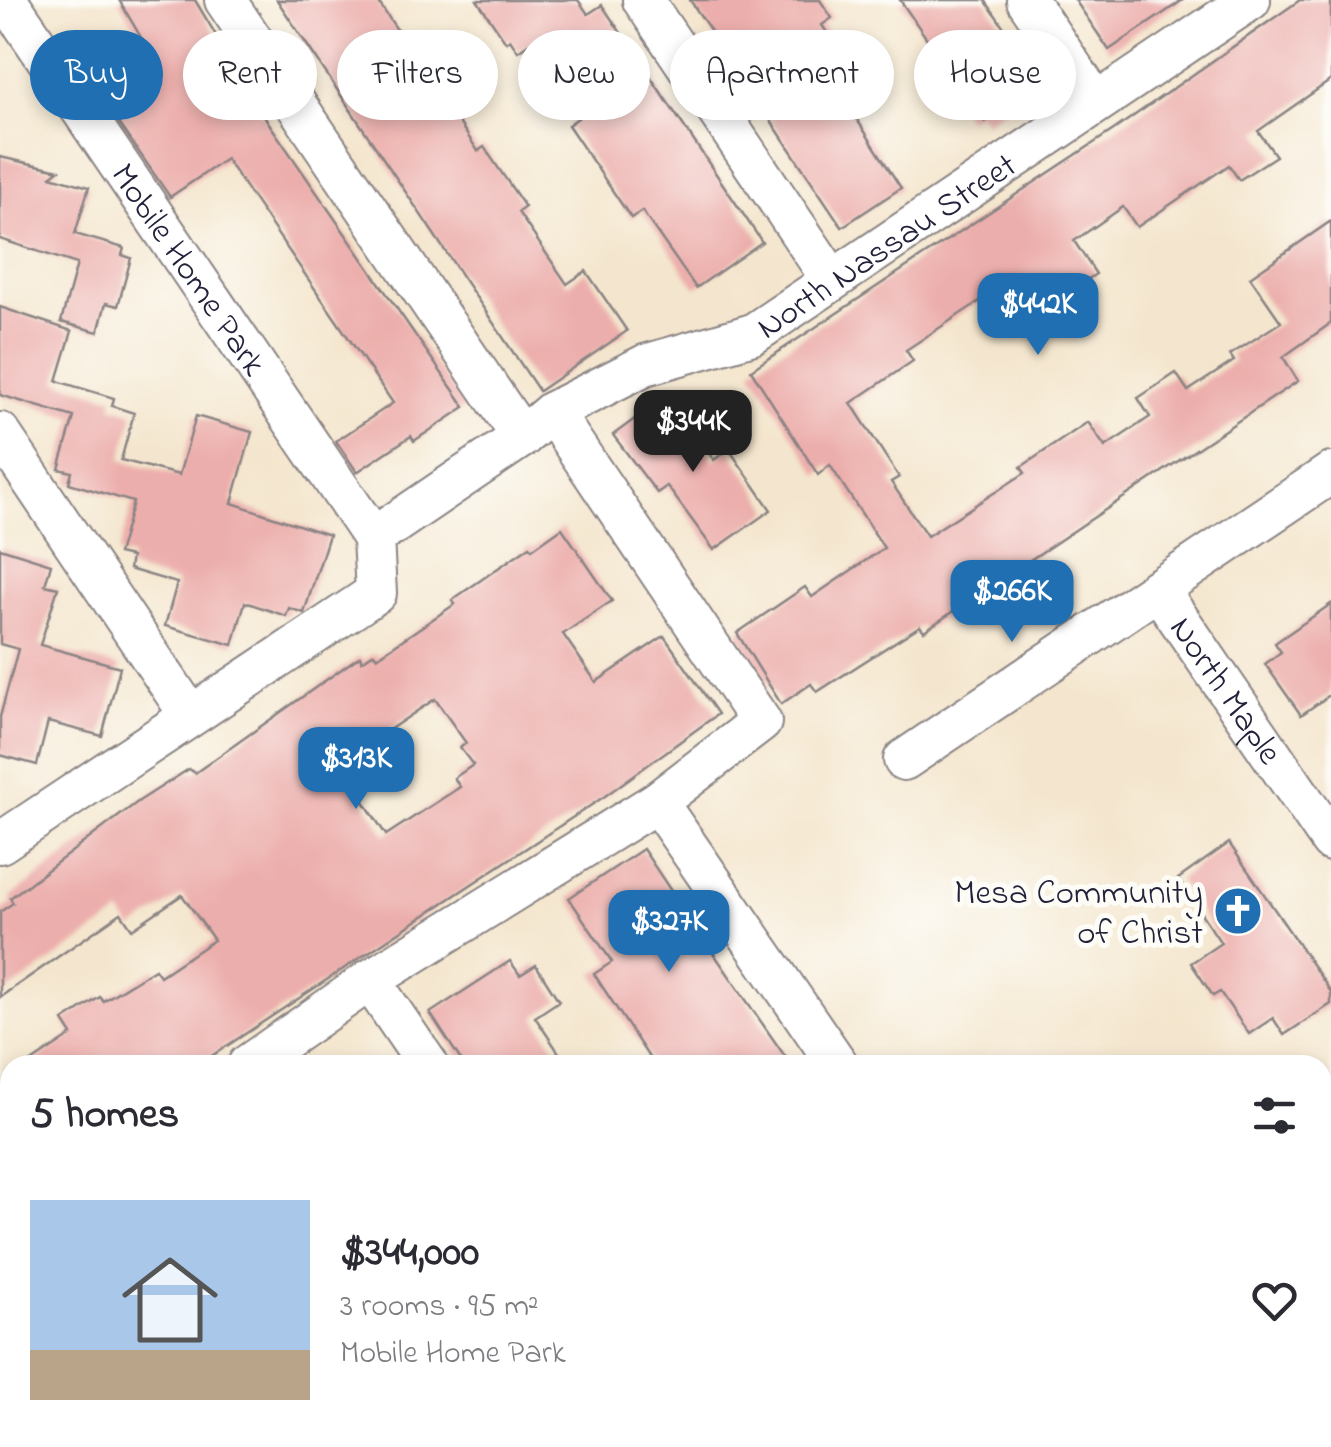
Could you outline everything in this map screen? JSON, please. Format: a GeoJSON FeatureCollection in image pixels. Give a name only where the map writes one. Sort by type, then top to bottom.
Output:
{"type":"FeatureCollection","features":[{"type":"Feature","properties":{"kind":"street","name":"Mobile Home Park"},"geometry":{"type":"LineString","coordinates":[[7,0],[372,538]]}},
{"type":"Feature","properties":{"kind":"street"},"geometry":{"type":"LineString","coordinates":[[224,0],[761,722],[657,802],[370,980],[262,1055]]}},
{"type":"Feature","properties":{"kind":"street"},"geometry":{"type":"LineString","coordinates":[[643,0],[832,280]]}},
{"type":"Feature","properties":{"kind":"street"},"geometry":{"type":"LineString","coordinates":[[1027,0],[1096,103]]}},
{"type":"Feature","properties":{"kind":"street","name":"North Nassau Street"},"geometry":{"type":"LineString","coordinates":[[372,538],[537,425],[645,365],[753,334],[1250,0]]}},
{"type":"Feature","properties":{"kind":"street"},"geometry":{"type":"LineString","coordinates":[[0,433],[190,715]]}},
{"type":"Feature","properties":{"kind":"street"},"geometry":{"type":"LineString","coordinates":[[904,760],[1331,473]]}},
{"type":"Feature","properties":{"kind":"street"},"geometry":{"type":"LineString","coordinates":[[0,843],[376,593],[372,538]]}},
{"type":"Feature","properties":{"kind":"street","name":"North Maple"},"geometry":{"type":"LineString","coordinates":[[1158,588],[1328,831]]}},
{"type":"Feature","properties":{"kind":"street"},"geometry":{"type":"LineString","coordinates":[[657,802],[831,1055]]}},
{"type":"Feature","properties":{"kind":"street"},"geometry":{"type":"LineString","coordinates":[[370,980],[421,1055]]}},
{"type":"Feature","properties":{"kind":"building"},"geometry":{"type":"Polygon","coordinates":[[[119,0],[195,0],[213,30],[183,30],[183,120],[267,120],[465,407],[357,472],[336,441],[393,403],[226,159],[170,197],[117,120],[163,120],[163,30],[137,30],[119,0]]]}},
{"type":"Feature","properties":{"kind":"building"},"geometry":{"type":"Polygon","coordinates":[[[277,0],[377,0],[397,30],[337,30],[337,90],[317,60],[317,30],[297,30],[277,0]]]}},
{"type":"Feature","properties":{"kind":"building"},"geometry":{"type":"Polygon","coordinates":[[[477,0],[578,0],[588,14],[602,5],[619,30],[518,30],[518,51],[477,0]]]}},
{"type":"Feature","properties":{"kind":"building"},"geometry":{"type":"Polygon","coordinates":[[[690,0],[820,0],[832,18],[822,25],[825,30],[710,30],[690,0]]]}},
{"type":"Feature","properties":{"kind":"building"},"geometry":{"type":"Polygon","coordinates":[[[900,0],[985,0],[1006,30],[921,30],[900,0]]]}},
{"type":"Feature","properties":{"kind":"building"},"geometry":{"type":"Polygon","coordinates":[[[1075,0],[1183,0],[1109,50],[1075,0]]]}},
{"type":"Feature","properties":{"kind":"building"},"geometry":{"type":"Polygon","coordinates":[[[1300,0],[1331,0],[1331,80],[1258,131],[1276,156],[1239,180],[1229,165],[1137,227],[1123,207],[1074,241],[1096,274],[1003,335],[980,301],[906,350],[913,361],[851,403],[899,477],[891,482],[927,536],[1025,473],[1021,467],[1088,422],[1105,447],[1150,417],[1138,398],[1176,373],[1188,391],[1234,361],[1230,355],[1281,322],[1250,277],[1331,221],[1331,323],[1283,357],[1298,381],[924,631],[920,626],[817,692],[811,684],[781,704],[737,633],[805,587],[812,597],[884,548],[830,465],[818,475],[751,370],[1115,129],[1300,0]]]}},
{"type":"Feature","properties":{"kind":"building"},"geometry":{"type":"Polygon","coordinates":[[[650,76],[670,106],[670,120],[680,120],[762,242],[696,288],[642,211],[631,218],[568,125],[575,120],[650,120],[650,76]]]}},
{"type":"Feature","properties":{"kind":"building"},"geometry":{"type":"Polygon","coordinates":[[[357,120],[457,120],[478,151],[484,147],[525,207],[518,212],[567,284],[586,271],[627,331],[539,391],[357,120]]]}},
{"type":"Feature","properties":{"kind":"building"},"geometry":{"type":"Polygon","coordinates":[[[770,120],[857,120],[901,188],[842,227],[770,120]]]}},
{"type":"Feature","properties":{"kind":"building"},"geometry":{"type":"Polygon","coordinates":[[[0,157],[59,170],[51,176],[89,187],[75,234],[124,248],[122,255],[131,258],[118,306],[106,303],[98,332],[61,322],[77,264],[0,239],[0,157]]]}},
{"type":"Feature","properties":{"kind":"building"},"geometry":{"type":"Polygon","coordinates":[[[0,307],[72,331],[57,381],[114,398],[112,406],[134,413],[121,460],[179,475],[196,416],[252,432],[232,503],[329,535],[304,613],[289,608],[286,616],[245,602],[233,645],[165,626],[177,583],[129,569],[131,557],[118,554],[133,502],[69,483],[72,472],[59,469],[74,417],[0,395],[0,307]]]}},
{"type":"Feature","properties":{"kind":"building"},"geometry":{"type":"Polygon","coordinates":[[[655,404],[663,415],[674,407],[714,460],[729,449],[771,510],[714,550],[667,486],[657,493],[613,435],[655,404]]]}},
{"type":"Feature","properties":{"kind":"building"},"geometry":{"type":"Polygon","coordinates":[[[562,528],[612,601],[563,634],[596,682],[664,636],[718,714],[605,796],[213,1055],[42,1055],[72,1035],[63,1021],[155,969],[160,976],[214,940],[182,895],[132,929],[121,913],[0,997],[0,912],[13,903],[10,898],[139,801],[189,769],[195,773],[360,656],[362,661],[374,653],[377,657],[530,546],[532,549],[562,528]],[[435,699],[368,744],[379,760],[350,780],[386,835],[460,787],[454,778],[473,765],[460,748],[466,743],[435,699]]]}},
{"type":"Feature","properties":{"kind":"building"},"geometry":{"type":"Polygon","coordinates":[[[0,548],[51,564],[45,585],[58,588],[40,645],[120,667],[102,736],[48,722],[37,765],[0,755],[0,717],[18,649],[0,644],[0,548]]]}},
{"type":"Feature","properties":{"kind":"building"},"geometry":{"type":"Polygon","coordinates":[[[1331,604],[1331,694],[1301,715],[1265,664],[1281,652],[1275,643],[1331,604]]]}},
{"type":"Feature","properties":{"kind":"building","name":"Mesa Community of Christ"},"geometry":{"type":"Polygon","coordinates":[[[1229,843],[1331,992],[1331,1004],[1284,1035],[1273,1018],[1249,1034],[1220,992],[1213,996],[1191,963],[1221,943],[1178,879],[1229,843]]]}},
{"type":"Feature","properties":{"kind":"building"},"geometry":{"type":"Polygon","coordinates":[[[643,849],[784,1055],[647,1055],[594,974],[612,962],[569,898],[643,849]]]}},
{"type":"Feature","properties":{"kind":"building"},"geometry":{"type":"Polygon","coordinates":[[[510,961],[520,975],[536,965],[559,1001],[535,1017],[560,1055],[457,1055],[430,1013],[510,961]]]}},
{"type":"Feature","properties":{"kind":"place","name":"Mesa Community of Christ"},"geometry":{"type":"Point","coordinates":[1238,911]}}]}
